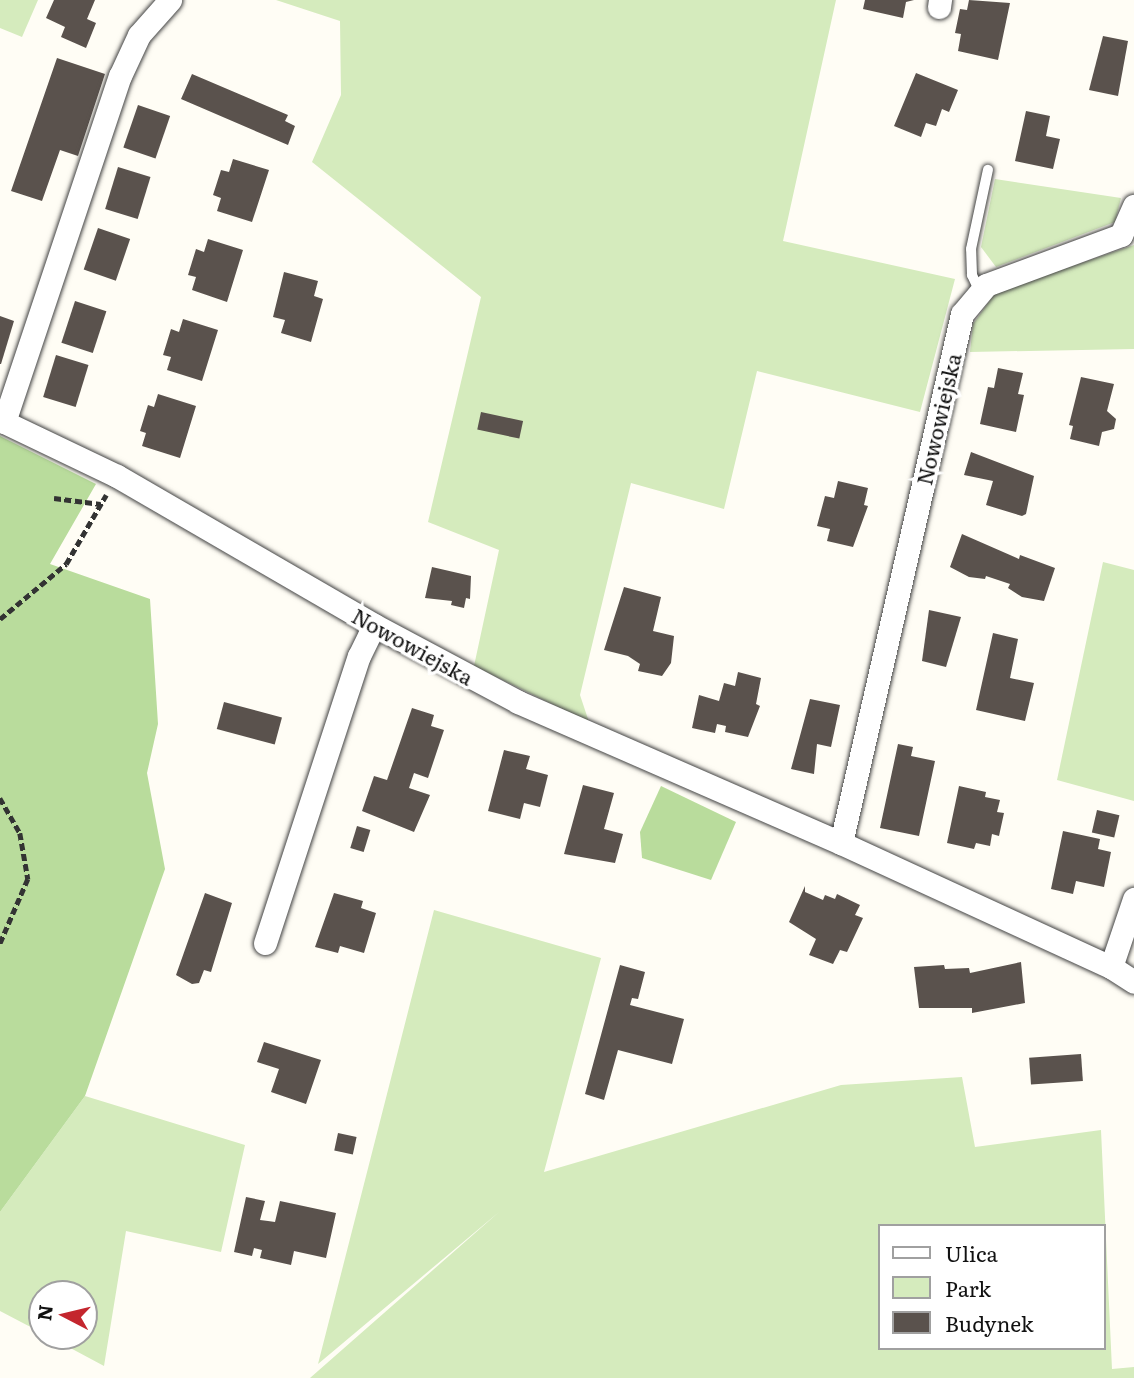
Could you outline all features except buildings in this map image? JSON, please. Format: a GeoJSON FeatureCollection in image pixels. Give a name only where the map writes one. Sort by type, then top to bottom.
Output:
{"type":"FeatureCollection","features":[{"type":"Feature","properties":{"kind":"street"},"geometry":{"type":"LineString","coordinates":[[2,421],[120,76],[139,35],[170,0]]}},
{"type":"Feature","properties":{"kind":"street"},"geometry":{"type":"LineString","coordinates":[[979,290],[1121,235],[1133,213]]}},
{"type":"Feature","properties":{"kind":"street","name":"Nowowiejska"},"geometry":{"type":"LineString","coordinates":[[841,843],[962,314],[979,290]]}},
{"type":"Feature","properties":{"kind":"street","name":"Nowowiejska"},"geometry":{"type":"LineString","coordinates":[[2,421],[117,476],[374,625],[517,702],[841,843],[1111,967],[1134,982]]}},
{"type":"Feature","properties":{"kind":"street"},"geometry":{"type":"LineString","coordinates":[[265,943],[359,656],[374,625]]}},
{"type":"Feature","properties":{"kind":"street"},"geometry":{"type":"LineString","coordinates":[[1111,967],[1134,899]]}},
{"type":"Feature","properties":{"kind":"lane"},"geometry":{"type":"LineString","coordinates":[[979,290],[972,275],[971,250],[988,170]]}},
{"type":"Feature","properties":{"kind":"path"},"geometry":{"type":"LineString","coordinates":[[0,618],[66,564],[117,476]]}},
{"type":"Feature","properties":{"kind":"path"},"geometry":{"type":"LineString","coordinates":[[54,498],[101,504]]}},
{"type":"Feature","properties":{"kind":"path"},"geometry":{"type":"LineString","coordinates":[[0,798],[20,833],[27,879],[0,944]]}},
{"type":"Feature","properties":{"kind":"green space"},"geometry":{"type":"Polygon","coordinates":[[[0,0],[38,0],[22,37],[0,28],[0,0]]]}},
{"type":"Feature","properties":{"kind":"green space"},"geometry":{"type":"Polygon","coordinates":[[[276,0],[836,0],[783,241],[955,279],[920,412],[757,371],[724,509],[631,483],[580,695],[589,722],[474,666],[499,550],[428,522],[481,297],[312,162],[341,95],[340,21],[276,0]]]}},
{"type":"Feature","properties":{"kind":"green space"},"geometry":{"type":"Polygon","coordinates":[[[995,179],[1121,198],[1115,222],[996,267],[981,247],[995,179]]]}},
{"type":"Feature","properties":{"kind":"green space"},"geometry":{"type":"Polygon","coordinates":[[[1134,245],[1134,349],[970,352],[973,324],[996,292],[1134,245]]]}},
{"type":"Feature","properties":{"kind":"green space"},"geometry":{"type":"Polygon","coordinates":[[[0,436],[96,484],[50,564],[150,599],[158,724],[147,773],[165,869],[85,1096],[0,1212],[0,436]]]}},
{"type":"Feature","properties":{"kind":"green space"},"geometry":{"type":"Polygon","coordinates":[[[1103,562],[1134,570],[1134,801],[1057,780],[1103,562]]]}},
{"type":"Feature","properties":{"kind":"green space"},"geometry":{"type":"Polygon","coordinates":[[[661,786],[736,822],[711,880],[642,858],[640,832],[661,786]]]}},
{"type":"Feature","properties":{"kind":"green space"},"geometry":{"type":"Polygon","coordinates":[[[434,910],[601,958],[544,1172],[841,1085],[962,1077],[975,1147],[1101,1130],[1105,1224],[878,1224],[878,1350],[1106,1350],[1106,1239],[1112,1369],[1134,1367],[1134,1378],[310,1378],[499,1212],[318,1364],[434,910]]]}},
{"type":"Feature","properties":{"kind":"green space"},"geometry":{"type":"Polygon","coordinates":[[[85,1096],[245,1145],[221,1252],[126,1231],[104,1366],[74,1350],[98,1350],[98,1280],[28,1280],[28,1326],[0,1311],[0,1212],[85,1096]]]}}]}
